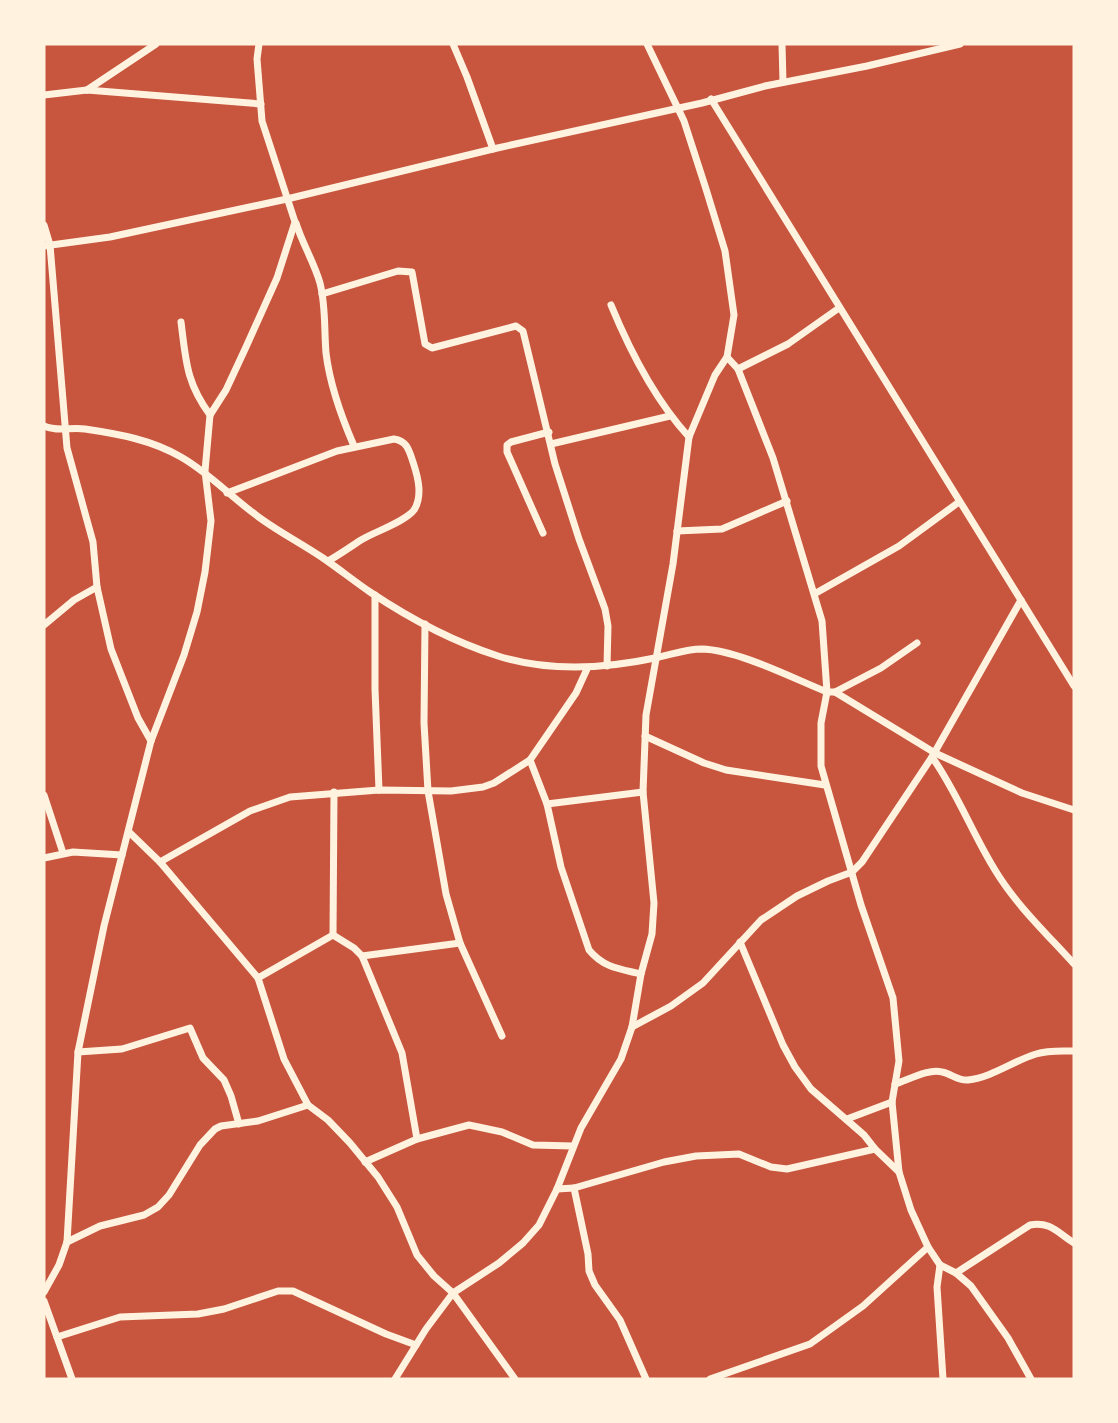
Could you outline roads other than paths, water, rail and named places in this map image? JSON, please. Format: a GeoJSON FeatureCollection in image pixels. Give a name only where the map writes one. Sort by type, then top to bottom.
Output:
{"type":"FeatureCollection","features":[{"type":"Feature","properties":{"kind":"street"},"geometry":{"type":"LineString","coordinates":[[87,90],[156,44]]}},
{"type":"Feature","properties":{"kind":"street"},"geometry":{"type":"LineString","coordinates":[[259,44],[262,121],[295,222],[319,281],[330,373],[335,396],[354,446]]}},
{"type":"Feature","properties":{"kind":"street"},"geometry":{"type":"LineString","coordinates":[[453,44],[493,149]]}},
{"type":"Feature","properties":{"kind":"street"},"geometry":{"type":"LineString","coordinates":[[395,1379],[453,1293],[499,1263],[539,1225],[557,1189],[581,1128],[621,1059],[632,1027],[641,974],[652,934],[654,903],[643,792],[645,736],[690,437],[715,375],[727,357],[734,315],[725,251],[684,121],[647,44]]}},
{"type":"Feature","properties":{"kind":"street"},"geometry":{"type":"LineString","coordinates":[[782,44],[783,82]]}},
{"type":"Feature","properties":{"kind":"street"},"geometry":{"type":"LineString","coordinates":[[923,44],[926,53]]}},
{"type":"Feature","properties":{"kind":"street"},"geometry":{"type":"LineString","coordinates":[[47,245],[110,237],[287,199],[783,82],[960,44]]}},
{"type":"Feature","properties":{"kind":"street"},"geometry":{"type":"LineString","coordinates":[[44,94],[87,90],[261,104]]}},
{"type":"Feature","properties":{"kind":"street"},"geometry":{"type":"LineString","coordinates":[[711,99],[1074,686]]}},
{"type":"Feature","properties":{"kind":"street"},"geometry":{"type":"LineString","coordinates":[[44,1292],[59,1265],[67,1242],[78,1052],[104,926],[151,741],[187,644],[205,572],[211,521],[205,471],[209,415],[226,390],[277,278],[295,222]]}},
{"type":"Feature","properties":{"kind":"street"},"geometry":{"type":"LineString","coordinates":[[44,225],[64,429],[75,482],[93,542],[97,587],[111,649],[138,718],[151,741]]}},
{"type":"Feature","properties":{"kind":"street"},"geometry":{"type":"LineString","coordinates":[[322,294],[398,271],[412,272],[425,344],[428,347],[520,327],[579,539],[605,609],[608,626],[607,666]]}},
{"type":"Feature","properties":{"kind":"street"},"geometry":{"type":"LineString","coordinates":[[611,305],[621,330],[670,416],[690,437]]}},
{"type":"Feature","properties":{"kind":"street"},"geometry":{"type":"LineString","coordinates":[[738,369],[788,344],[839,308]]}},
{"type":"Feature","properties":{"kind":"street"},"geometry":{"type":"LineString","coordinates":[[181,322],[188,378],[209,415]]}},
{"type":"Feature","properties":{"kind":"street"},"geometry":{"type":"LineString","coordinates":[[727,357],[738,369],[787,501],[822,621],[831,692],[821,723],[821,766],[893,998],[899,1061],[892,1101],[899,1172],[911,1210],[928,1247],[940,1265],[956,1273],[971,1286],[1031,1379]]}},
{"type":"Feature","properties":{"kind":"street"},"geometry":{"type":"LineString","coordinates":[[551,444],[670,416]]}},
{"type":"Feature","properties":{"kind":"street"},"geometry":{"type":"LineString","coordinates":[[44,426],[52,430],[83,429],[148,441],[205,471],[227,493],[258,517],[328,561],[375,595],[425,624],[505,658],[587,668],[692,650],[725,652],[831,692],[934,755],[1022,793],[1074,810]]}},
{"type":"Feature","properties":{"kind":"street"},"geometry":{"type":"LineString","coordinates":[[543,533],[507,445],[549,432]]}},
{"type":"Feature","properties":{"kind":"street"},"geometry":{"type":"LineString","coordinates":[[227,493],[354,446],[401,440],[407,446],[418,474],[419,488],[412,513],[328,561]]}},
{"type":"Feature","properties":{"kind":"street"},"geometry":{"type":"LineString","coordinates":[[677,531],[722,529],[787,501]]}},
{"type":"Feature","properties":{"kind":"street"},"geometry":{"type":"LineString","coordinates":[[816,593],[899,546],[959,502]]}},
{"type":"Feature","properties":{"kind":"street"},"geometry":{"type":"LineString","coordinates":[[44,625],[74,600],[97,587]]}},
{"type":"Feature","properties":{"kind":"street"},"geometry":{"type":"LineString","coordinates":[[375,595],[379,790]]}},
{"type":"Feature","properties":{"kind":"street"},"geometry":{"type":"LineString","coordinates":[[632,1027],[703,983],[761,920],[797,896],[852,872],[862,862],[898,804],[934,755],[1021,600]]}},
{"type":"Feature","properties":{"kind":"street"},"geometry":{"type":"LineString","coordinates":[[425,624],[424,723],[428,791],[446,894],[460,943],[502,1036]]}},
{"type":"Feature","properties":{"kind":"street"},"geometry":{"type":"LineString","coordinates":[[831,692],[881,668],[916,643]]}},
{"type":"Feature","properties":{"kind":"street"},"geometry":{"type":"LineString","coordinates":[[160,862],[264,805],[290,797],[334,792],[428,791],[483,787],[505,778],[530,760],[576,693],[587,668]]}},
{"type":"Feature","properties":{"kind":"street"},"geometry":{"type":"LineString","coordinates":[[645,736],[726,770],[825,785]]}},
{"type":"Feature","properties":{"kind":"street"},"geometry":{"type":"LineString","coordinates":[[934,755],[997,873],[1029,915],[1074,964]]}},
{"type":"Feature","properties":{"kind":"street"},"geometry":{"type":"LineString","coordinates":[[530,760],[548,804],[561,867],[589,950],[609,967],[641,974]]}},
{"type":"Feature","properties":{"kind":"street"},"geometry":{"type":"LineString","coordinates":[[333,935],[334,792]]}},
{"type":"Feature","properties":{"kind":"street"},"geometry":{"type":"LineString","coordinates":[[548,804],[643,792]]}},
{"type":"Feature","properties":{"kind":"street"},"geometry":{"type":"LineString","coordinates":[[44,796],[63,853]]}},
{"type":"Feature","properties":{"kind":"street"},"geometry":{"type":"LineString","coordinates":[[130,832],[160,862],[258,978],[284,1059],[308,1105],[328,1120],[389,1192],[417,1255],[434,1276],[453,1293],[515,1379]]}},
{"type":"Feature","properties":{"kind":"street"},"geometry":{"type":"LineString","coordinates":[[44,858],[63,853],[122,855]]}},
{"type":"Feature","properties":{"kind":"street"},"geometry":{"type":"LineString","coordinates":[[333,935],[343,939],[362,956],[402,1053],[417,1139]]}},
{"type":"Feature","properties":{"kind":"street"},"geometry":{"type":"LineString","coordinates":[[258,978],[333,935]]}},
{"type":"Feature","properties":{"kind":"street"},"geometry":{"type":"LineString","coordinates":[[740,942],[779,1036],[795,1067],[811,1089],[847,1119],[899,1172]]}},
{"type":"Feature","properties":{"kind":"street"},"geometry":{"type":"LineString","coordinates":[[362,956],[460,943]]}},
{"type":"Feature","properties":{"kind":"street"},"geometry":{"type":"LineString","coordinates":[[78,1052],[122,1049],[190,1028],[203,1058],[224,1080],[232,1096],[239,1124]]}},
{"type":"Feature","properties":{"kind":"street"},"geometry":{"type":"LineString","coordinates":[[895,1084],[929,1072],[941,1071],[956,1079],[968,1080],[992,1073],[1035,1054],[1074,1051]]}},
{"type":"Feature","properties":{"kind":"street"},"geometry":{"type":"LineString","coordinates":[[847,1119],[892,1101]]}},
{"type":"Feature","properties":{"kind":"street"},"geometry":{"type":"LineString","coordinates":[[67,1242],[100,1226],[144,1215],[158,1207],[169,1195],[207,1136],[221,1126],[258,1121],[308,1105]]}},
{"type":"Feature","properties":{"kind":"street"},"geometry":{"type":"LineString","coordinates":[[365,1162],[417,1139],[469,1125],[502,1132],[533,1145],[573,1146]]}},
{"type":"Feature","properties":{"kind":"street"},"geometry":{"type":"LineString","coordinates":[[557,1189],[574,1188],[664,1162],[696,1156],[739,1154],[771,1167],[787,1169],[875,1149]]}},
{"type":"Feature","properties":{"kind":"street"},"geometry":{"type":"LineString","coordinates":[[574,1188],[589,1271],[595,1285],[620,1320],[646,1379]]}},
{"type":"Feature","properties":{"kind":"street"},"geometry":{"type":"LineString","coordinates":[[956,1273],[1030,1224],[1041,1222],[1048,1225],[1074,1243]]}},
{"type":"Feature","properties":{"kind":"street"},"geometry":{"type":"LineString","coordinates":[[710,1379],[810,1344],[856,1312],[928,1247]]}},
{"type":"Feature","properties":{"kind":"street"},"geometry":{"type":"LineString","coordinates":[[940,1265],[937,1287],[943,1379]]}},
{"type":"Feature","properties":{"kind":"street"},"geometry":{"type":"LineString","coordinates":[[57,1337],[120,1317],[198,1314],[225,1309],[278,1291],[293,1291],[416,1345]]}},
{"type":"Feature","properties":{"kind":"street"},"geometry":{"type":"LineString","coordinates":[[44,1301],[72,1379]]}}]}
